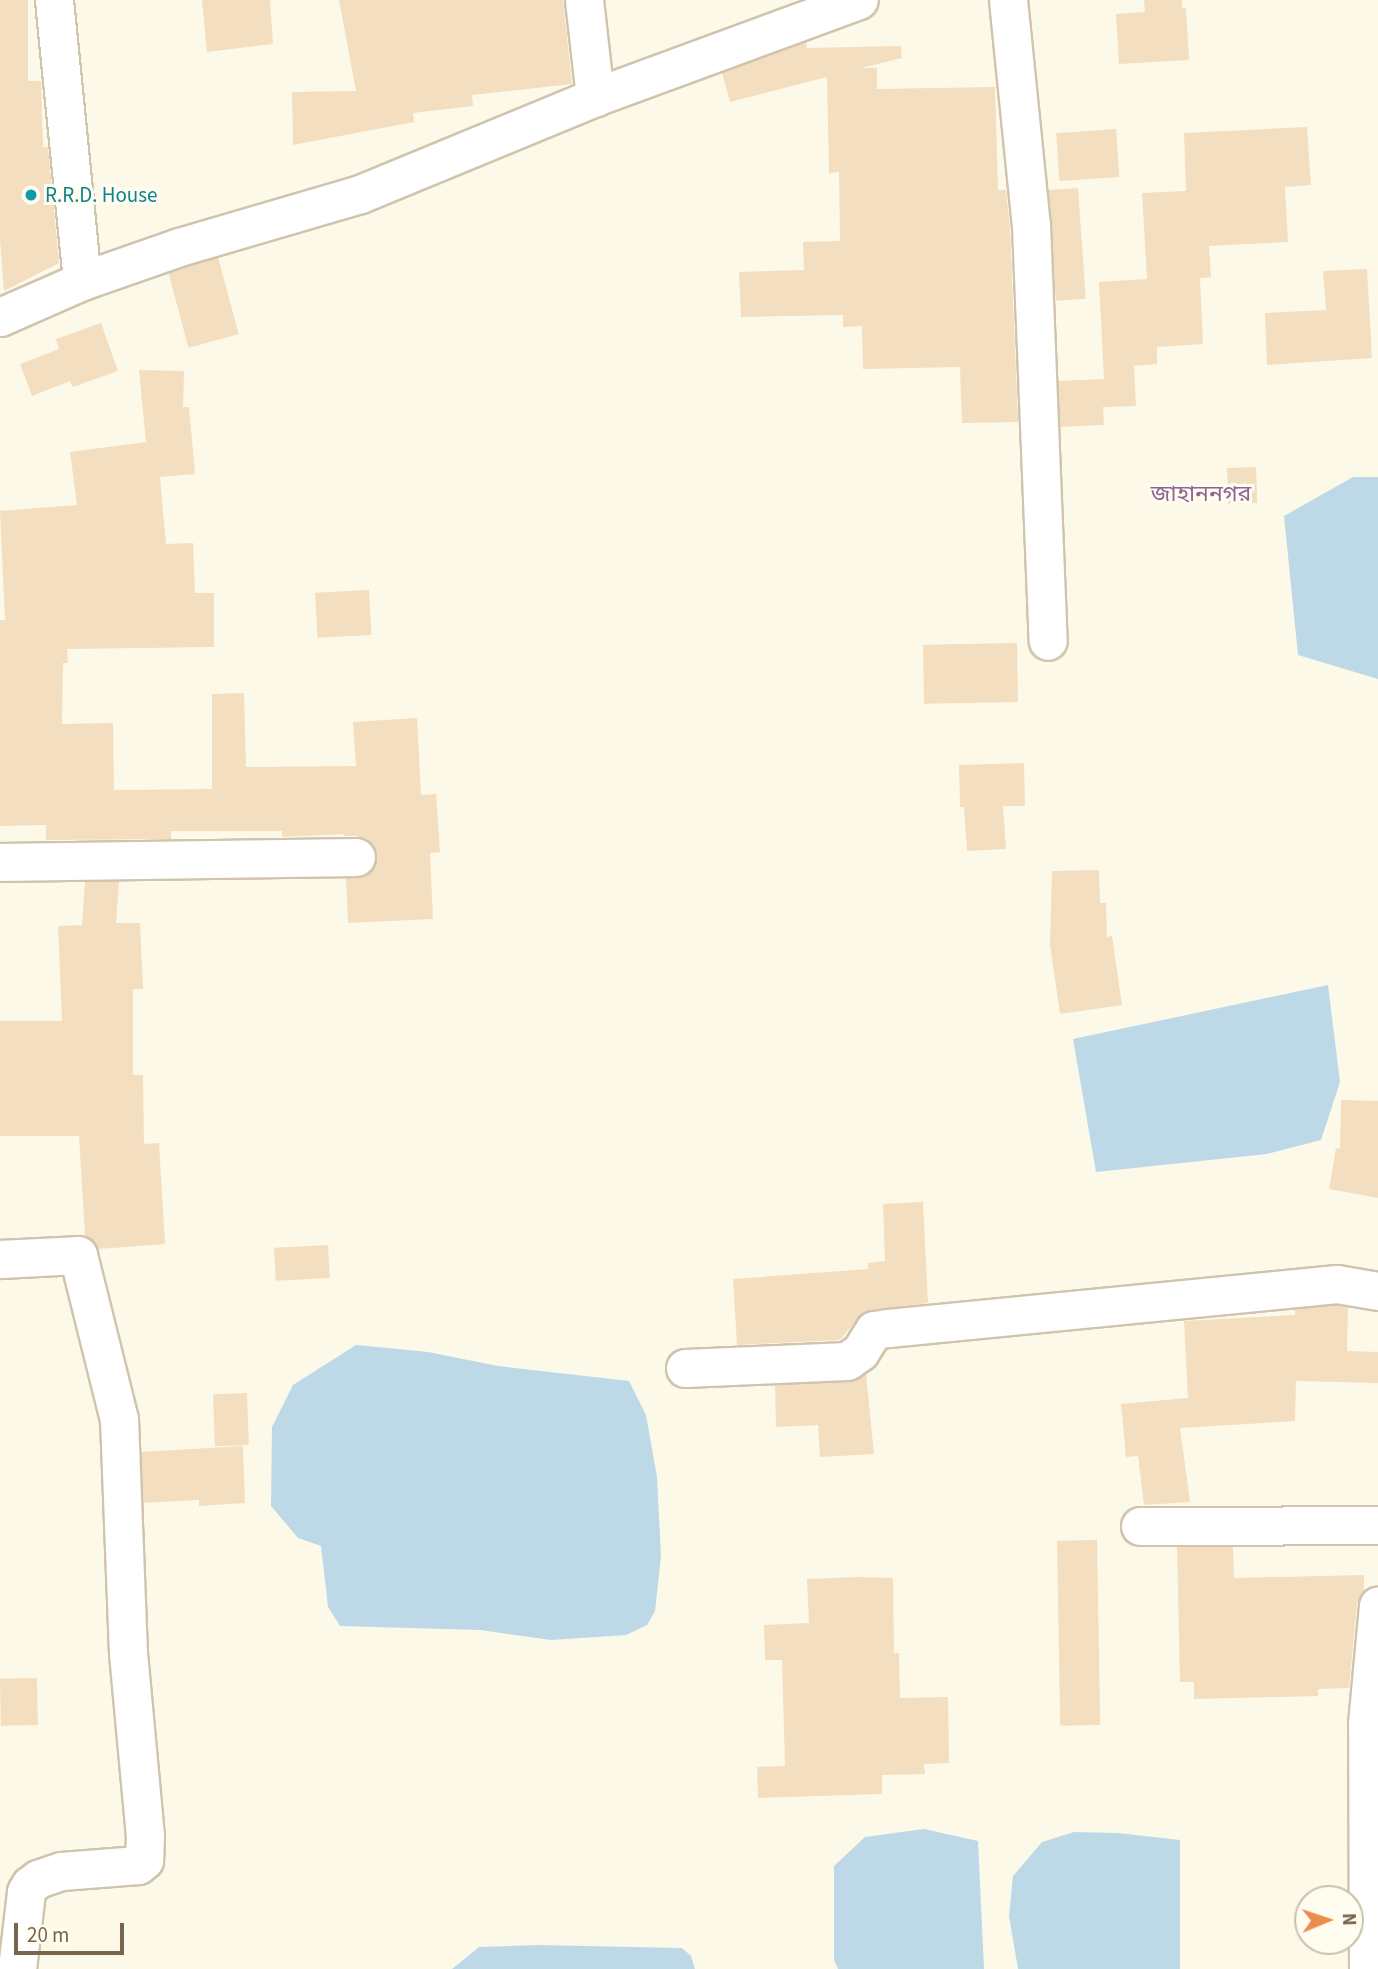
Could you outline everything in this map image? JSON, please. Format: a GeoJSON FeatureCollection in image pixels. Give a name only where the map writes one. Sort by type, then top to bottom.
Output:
{"type":"FeatureCollection","features":[{"type":"Feature","properties":{"kind":"street"},"geometry":{"type":"LineString","coordinates":[[54,0],[82,281]]}},
{"type":"Feature","properties":{"kind":"street"},"geometry":{"type":"LineString","coordinates":[[584,0],[596,97]]}},
{"type":"Feature","properties":{"kind":"street"},"geometry":{"type":"LineString","coordinates":[[0,317],[82,281],[179,247],[360,194],[596,97],[859,0]]}},
{"type":"Feature","properties":{"kind":"street"},"geometry":{"type":"LineString","coordinates":[[1008,0],[1031,225],[1048,641]]}},
{"type":"Feature","properties":{"kind":"street"},"geometry":{"type":"LineString","coordinates":[[0,862],[356,857]]}},
{"type":"Feature","properties":{"kind":"street"},"geometry":{"type":"LineString","coordinates":[[0,1259],[78,1255],[119,1419],[128,1654],[145,1835],[144,1860],[138,1865],[61,1871],[38,1879],[30,1885],[26,1892],[16,1969]]}},
{"type":"Feature","properties":{"kind":"street"},"geometry":{"type":"LineString","coordinates":[[685,1368],[847,1361],[860,1352],[874,1330],[887,1328],[1337,1284],[1378,1291]]}},
{"type":"Feature","properties":{"kind":"street"},"geometry":{"type":"LineString","coordinates":[[1140,1526],[1378,1525]]}},
{"type":"Feature","properties":{"kind":"street"},"geometry":{"type":"LineString","coordinates":[[1368,1969],[1367,1724],[1378,1606]]}},
{"type":"Feature","properties":{"kind":"water"},"geometry":{"type":"Polygon","coordinates":[[[1353,477],[1378,477],[1378,679],[1298,655],[1284,516],[1353,477]]]}},
{"type":"Feature","properties":{"kind":"water"},"geometry":{"type":"Polygon","coordinates":[[[1328,985],[1340,1082],[1321,1140],[1267,1154],[1096,1172],[1073,1039],[1328,985]]]}},
{"type":"Feature","properties":{"kind":"water"},"geometry":{"type":"Polygon","coordinates":[[[356,1345],[428,1352],[498,1366],[629,1381],[646,1415],[657,1477],[661,1556],[655,1611],[647,1625],[626,1635],[551,1640],[480,1630],[340,1626],[328,1607],[321,1546],[298,1538],[271,1506],[272,1427],[293,1385],[356,1345]]]}},
{"type":"Feature","properties":{"kind":"water"},"geometry":{"type":"Polygon","coordinates":[[[924,1829],[978,1841],[984,1969],[838,1969],[834,1960],[834,1866],[865,1837],[924,1829]]]}},
{"type":"Feature","properties":{"kind":"water"},"geometry":{"type":"Polygon","coordinates":[[[1074,1832],[1118,1833],[1180,1840],[1180,1969],[1018,1969],[1009,1916],[1013,1876],[1042,1842],[1074,1832]]]}},
{"type":"Feature","properties":{"kind":"water"},"geometry":{"type":"Polygon","coordinates":[[[538,1945],[682,1948],[691,1956],[695,1969],[452,1969],[479,1947],[538,1945]]]}},
{"type":"Feature","properties":{"kind":"building"},"geometry":{"type":"Polygon","coordinates":[[[0,0],[28,0],[28,81],[41,81],[43,147],[48,147],[59,263],[4,291],[0,239],[0,0]]]}},
{"type":"Feature","properties":{"kind":"building"},"geometry":{"type":"Polygon","coordinates":[[[202,0],[270,0],[273,44],[207,52],[202,0]]]}},
{"type":"Feature","properties":{"kind":"building"},"geometry":{"type":"Polygon","coordinates":[[[339,0],[563,0],[572,84],[472,95],[473,106],[413,113],[414,122],[293,145],[292,92],[356,91],[339,0]]]}},
{"type":"Feature","properties":{"kind":"building"},"geometry":{"type":"Polygon","coordinates":[[[1144,0],[1182,0],[1182,8],[1186,8],[1189,60],[1119,64],[1116,14],[1145,12],[1144,0]]]}},
{"type":"Feature","properties":{"kind":"building"},"geometry":{"type":"Polygon","coordinates":[[[806,42],[807,48],[901,46],[902,58],[861,68],[877,68],[877,89],[995,87],[998,190],[1006,190],[1010,227],[1018,422],[962,423],[960,367],[863,369],[862,326],[843,327],[843,315],[741,317],[739,272],[804,270],[803,242],[840,241],[839,172],[829,173],[827,77],[730,102],[722,73],[806,42]]]}},
{"type":"Feature","properties":{"kind":"building"},"geometry":{"type":"Polygon","coordinates":[[[1307,127],[1311,185],[1285,187],[1288,242],[1209,246],[1211,277],[1200,278],[1203,344],[1157,347],[1157,364],[1134,366],[1136,406],[1103,407],[1104,425],[1060,427],[1058,381],[1104,379],[1099,282],[1147,279],[1142,193],[1186,191],[1184,133],[1307,127]]]}},
{"type":"Feature","properties":{"kind":"building"},"geometry":{"type":"Polygon","coordinates":[[[1116,129],[1119,177],[1059,181],[1056,133],[1116,129]]]}},
{"type":"Feature","properties":{"kind":"building"},"geometry":{"type":"Polygon","coordinates":[[[1078,188],[1086,299],[1056,301],[1048,190],[1078,188]]]}},
{"type":"Feature","properties":{"kind":"building"},"geometry":{"type":"Polygon","coordinates":[[[218,257],[239,334],[188,348],[168,270],[218,257]]]}},
{"type":"Feature","properties":{"kind":"building"},"geometry":{"type":"Polygon","coordinates":[[[1367,269],[1372,358],[1267,365],[1265,313],[1326,310],[1323,271],[1367,269]]]}},
{"type":"Feature","properties":{"kind":"building"},"geometry":{"type":"Polygon","coordinates":[[[101,323],[118,371],[73,387],[70,381],[32,396],[20,364],[59,349],[56,339],[101,323]]]}},
{"type":"Feature","properties":{"kind":"building"},"geometry":{"type":"Polygon","coordinates":[[[139,370],[184,371],[183,407],[189,407],[195,474],[160,477],[166,544],[193,543],[195,593],[214,593],[214,647],[67,649],[68,663],[63,663],[62,724],[113,723],[114,790],[212,789],[212,694],[244,693],[246,767],[356,766],[353,722],[417,718],[421,795],[436,794],[440,852],[430,853],[433,919],[348,923],[346,878],[367,875],[375,867],[377,857],[374,846],[367,839],[356,836],[344,834],[282,837],[282,831],[171,831],[171,839],[46,840],[46,825],[0,826],[0,620],[5,620],[0,511],[77,505],[70,452],[146,442],[139,370]]]}},
{"type":"Feature","properties":{"kind":"building"},"geometry":{"type":"Polygon","coordinates":[[[1256,467],[1257,503],[1228,504],[1227,468],[1256,467]]]}},
{"type":"Feature","properties":{"kind":"building"},"geometry":{"type":"Polygon","coordinates":[[[369,590],[371,635],[317,638],[315,593],[369,590]]]}},
{"type":"Feature","properties":{"kind":"building"},"geometry":{"type":"Polygon","coordinates":[[[1017,643],[1018,702],[924,704],[923,645],[1017,643]]]}},
{"type":"Feature","properties":{"kind":"building"},"geometry":{"type":"Polygon","coordinates":[[[1024,763],[1025,806],[1003,806],[1006,849],[967,851],[964,807],[960,807],[959,765],[1024,763]]]}},
{"type":"Feature","properties":{"kind":"building"},"geometry":{"type":"Polygon","coordinates":[[[1099,870],[1100,903],[1106,903],[1107,937],[1112,936],[1122,1005],[1060,1014],[1050,945],[1052,871],[1099,870]]]}},
{"type":"Feature","properties":{"kind":"building"},"geometry":{"type":"Polygon","coordinates":[[[119,881],[116,923],[140,923],[143,989],[133,989],[133,1075],[143,1075],[144,1144],[159,1143],[165,1244],[98,1249],[85,1235],[79,1136],[0,1136],[0,1021],[62,1021],[58,926],[82,925],[85,882],[119,881]]]}},
{"type":"Feature","properties":{"kind":"building"},"geometry":{"type":"Polygon","coordinates":[[[1341,1100],[1378,1101],[1378,1198],[1329,1189],[1336,1148],[1340,1149],[1341,1100]]]}},
{"type":"Feature","properties":{"kind":"building"},"geometry":{"type":"Polygon","coordinates":[[[923,1202],[928,1303],[863,1312],[840,1340],[737,1345],[733,1279],[868,1269],[868,1263],[885,1261],[883,1204],[923,1202]]]}},
{"type":"Feature","properties":{"kind":"building"},"geometry":{"type":"Polygon","coordinates":[[[328,1245],[330,1278],[276,1281],[274,1248],[328,1245]]]}},
{"type":"Feature","properties":{"kind":"building"},"geometry":{"type":"Polygon","coordinates":[[[1336,1305],[1348,1307],[1347,1351],[1378,1352],[1378,1383],[1296,1381],[1295,1421],[1180,1428],[1190,1502],[1144,1505],[1138,1456],[1126,1457],[1121,1404],[1188,1398],[1184,1321],[1295,1315],[1295,1309],[1336,1305]]]}},
{"type":"Feature","properties":{"kind":"building"},"geometry":{"type":"Polygon","coordinates":[[[866,1373],[874,1454],[820,1457],[818,1425],[776,1427],[775,1385],[848,1382],[866,1373]]]}},
{"type":"Feature","properties":{"kind":"building"},"geometry":{"type":"Polygon","coordinates":[[[247,1393],[249,1445],[215,1446],[213,1394],[247,1393]]]}},
{"type":"Feature","properties":{"kind":"building"},"geometry":{"type":"Polygon","coordinates":[[[243,1446],[245,1503],[199,1506],[199,1500],[143,1503],[141,1452],[243,1446]]]}},
{"type":"Feature","properties":{"kind":"building"},"geometry":{"type":"Polygon","coordinates":[[[1097,1540],[1100,1725],[1060,1726],[1057,1541],[1097,1540]]]}},
{"type":"Feature","properties":{"kind":"building"},"geometry":{"type":"Polygon","coordinates":[[[1177,1547],[1233,1547],[1234,1578],[1364,1575],[1364,1591],[1357,1604],[1349,1688],[1318,1689],[1318,1696],[1194,1699],[1194,1682],[1180,1682],[1177,1547]]]}},
{"type":"Feature","properties":{"kind":"building"},"geometry":{"type":"Polygon","coordinates":[[[893,1578],[894,1653],[899,1653],[900,1698],[948,1697],[949,1763],[924,1764],[925,1774],[882,1775],[882,1794],[758,1798],[757,1767],[785,1766],[782,1660],[765,1660],[764,1625],[809,1623],[807,1579],[893,1578]]]}},
{"type":"Feature","properties":{"kind":"building"},"geometry":{"type":"Polygon","coordinates":[[[37,1678],[38,1725],[1,1726],[0,1679],[37,1678]]]}},
{"type":"Feature","properties":{"kind":"place","name":"R.R.D. House"},"geometry":{"type":"Point","coordinates":[31,195]}},
{"type":"Feature","properties":{"kind":"district","name":"জাহাননগর"},"geometry":{"type":"Point","coordinates":[1201,494]}}]}
